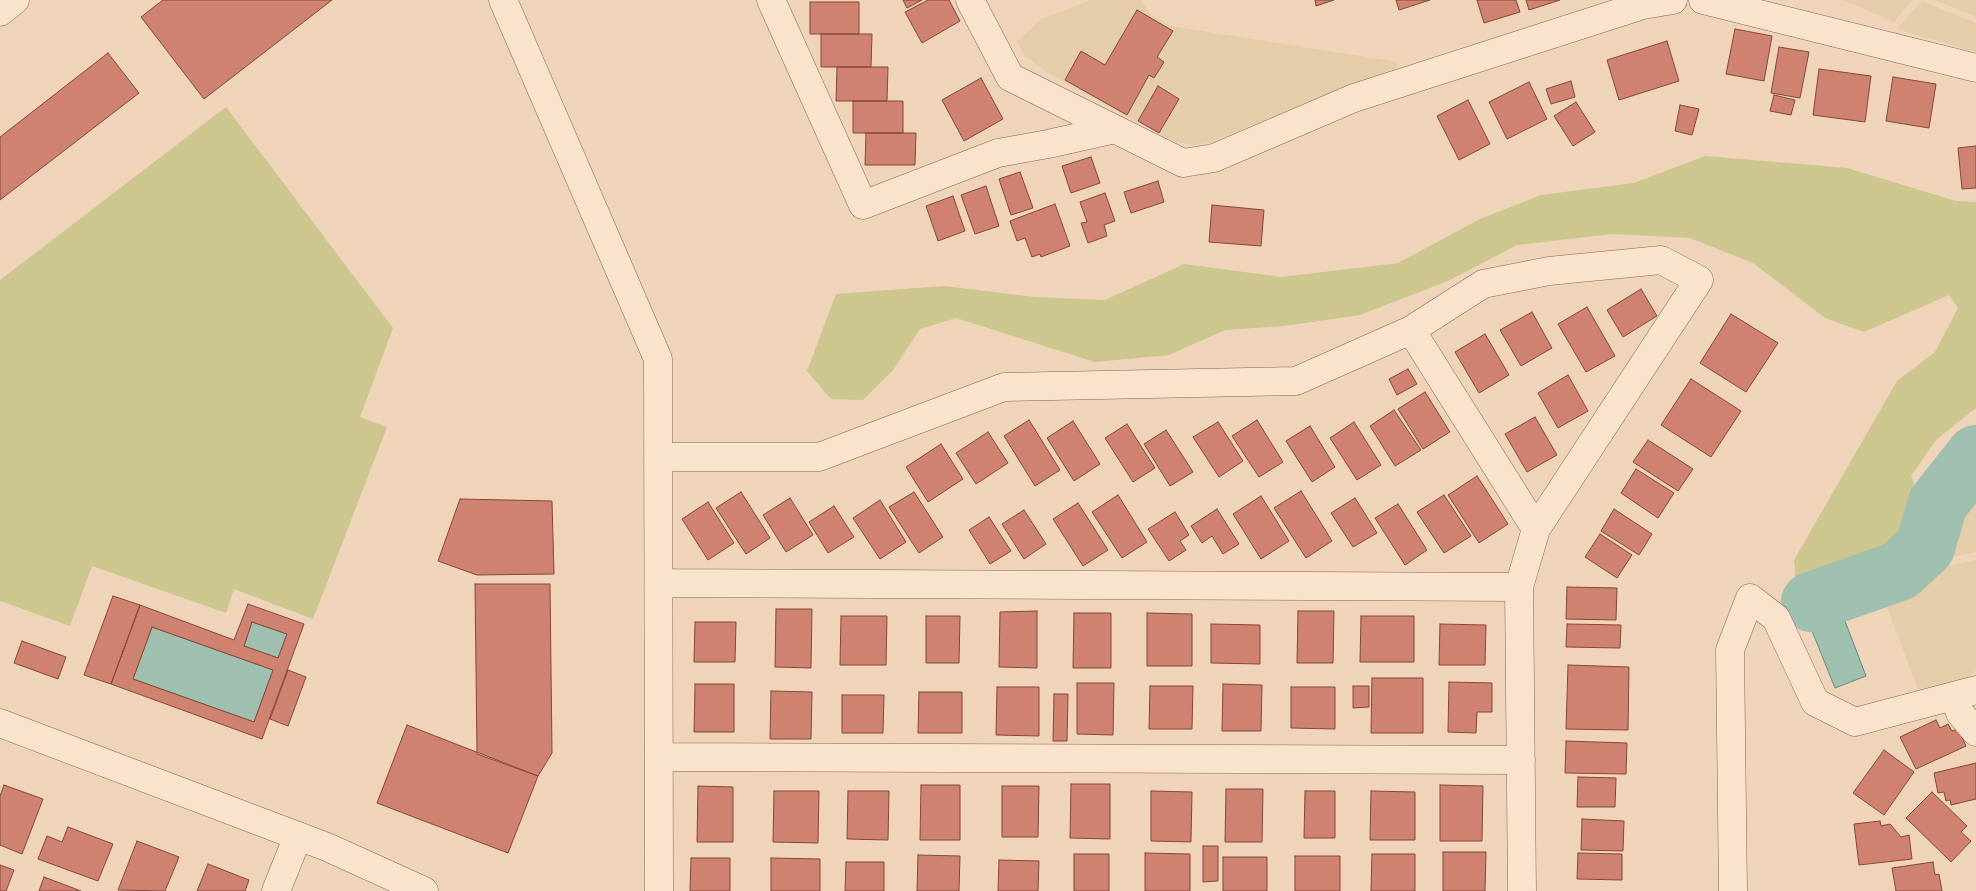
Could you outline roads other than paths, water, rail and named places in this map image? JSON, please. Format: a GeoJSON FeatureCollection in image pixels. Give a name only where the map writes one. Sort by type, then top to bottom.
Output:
{"type":"FeatureCollection","features":[{"type":"Feature","properties":{"kind":"street"},"geometry":{"type":"LineString","coordinates":[[0,12],[15,0]]}},
{"type":"Feature","properties":{"kind":"street"},"geometry":{"type":"LineString","coordinates":[[503,0],[658,359],[660,891]]}},
{"type":"Feature","properties":{"kind":"street"},"geometry":{"type":"LineString","coordinates":[[771,0],[863,205],[998,152],[1048,144],[1115,129]]}},
{"type":"Feature","properties":{"kind":"street"},"geometry":{"type":"LineString","coordinates":[[970,0],[1010,77],[1183,163],[1214,158],[1354,98],[1644,5],[1673,0]]}},
{"type":"Feature","properties":{"kind":"street"},"geometry":{"type":"LineString","coordinates":[[1703,0],[1976,68]]}},
{"type":"Feature","properties":{"kind":"street"},"geometry":{"type":"LineString","coordinates":[[659,457],[819,457],[1004,387],[1296,381],[1411,330],[1483,284],[1549,271],[1660,260],[1699,280],[1536,530],[1519,587],[1522,891]]}},
{"type":"Feature","properties":{"kind":"street"},"geometry":{"type":"LineString","coordinates":[[1411,330],[1536,530]]}},
{"type":"Feature","properties":{"kind":"street"},"geometry":{"type":"LineString","coordinates":[[660,583],[1519,587]]}},
{"type":"Feature","properties":{"kind":"street"},"geometry":{"type":"LineString","coordinates":[[1733,891],[1730,650],[1750,598],[1776,618],[1815,702],[1854,722],[1965,693],[1960,713],[1976,732]]}},
{"type":"Feature","properties":{"kind":"street"},"geometry":{"type":"LineString","coordinates":[[0,723],[298,836],[424,891]]}},
{"type":"Feature","properties":{"kind":"street"},"geometry":{"type":"LineString","coordinates":[[660,758],[1521,760]]}},
{"type":"Feature","properties":{"kind":"street"},"geometry":{"type":"LineString","coordinates":[[276,891],[298,836]]}},
{"type":"Feature","properties":{"kind":"waterway"},"geometry":{"type":"LineString","coordinates":[[1811,602],[1899,571],[1925,547],[1938,503],[1976,455]]}}]}
